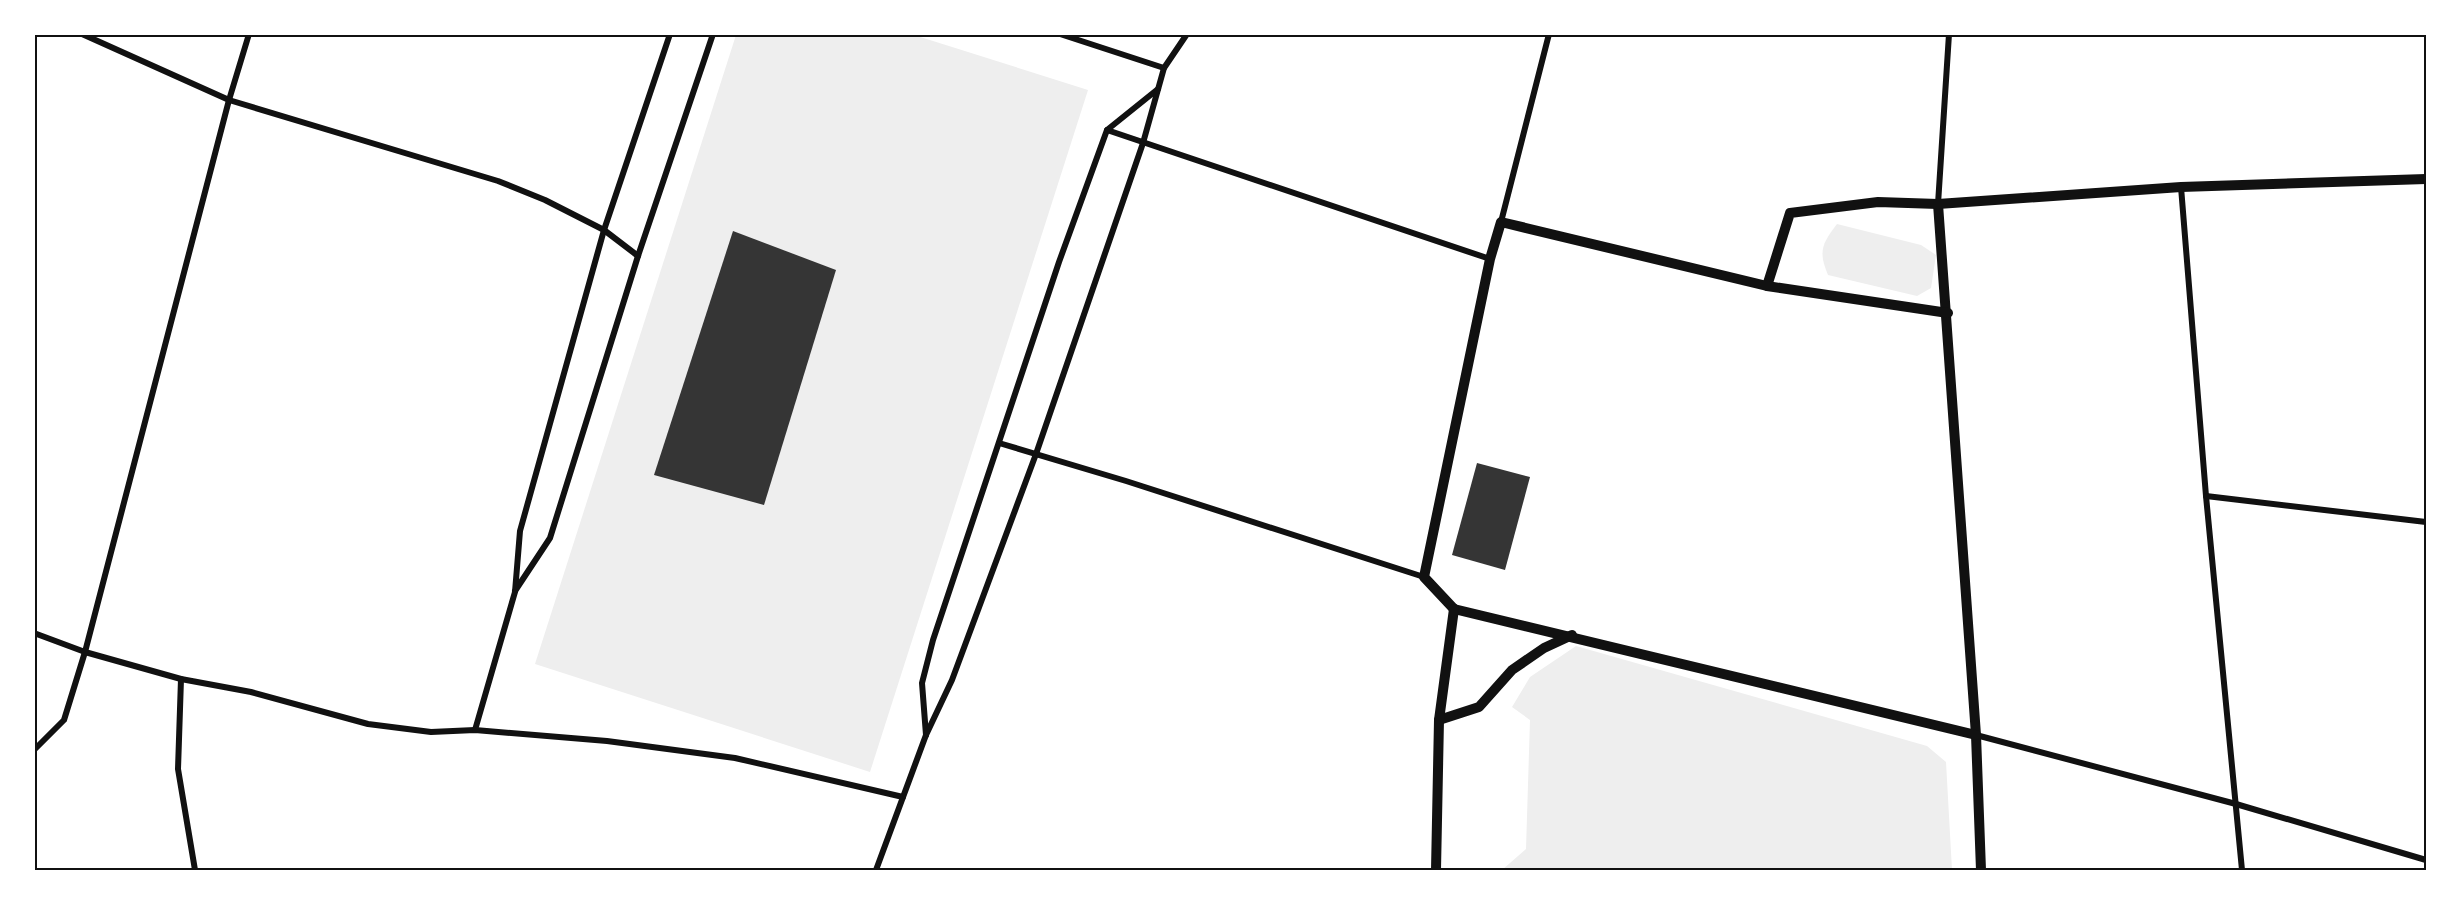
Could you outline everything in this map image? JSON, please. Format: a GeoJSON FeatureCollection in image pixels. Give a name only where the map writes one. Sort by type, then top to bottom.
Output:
{"type":"FeatureCollection","features":[{"type":"Feature","properties":{"kind":"street"},"geometry":{"type":"LineString","coordinates":[[82,34],[229,100],[498,181],[544,200],[604,230],[638,256]]}},
{"type":"Feature","properties":{"kind":"street"},"geometry":{"type":"LineString","coordinates":[[34,750],[64,720],[85,652],[229,100],[249,34]]}},
{"type":"Feature","properties":{"kind":"street"},"geometry":{"type":"LineString","coordinates":[[475,730],[515,592],[520,531],[604,230],[670,34]]}},
{"type":"Feature","properties":{"kind":"street"},"geometry":{"type":"LineString","coordinates":[[515,592],[550,538],[638,256],[713,34]]}},
{"type":"Feature","properties":{"kind":"street"},"geometry":{"type":"LineString","coordinates":[[1060,34],[1164,68]]}},
{"type":"Feature","properties":{"kind":"street"},"geometry":{"type":"LineString","coordinates":[[876,870],[926,735],[952,680],[1036,454],[1143,143],[1164,68],[1186,34]]}},
{"type":"Feature","properties":{"kind":"street"},"geometry":{"type":"LineString","coordinates":[[1424,577],[1490,259],[1549,34]]}},
{"type":"Feature","properties":{"kind":"street"},"geometry":{"type":"LineString","coordinates":[[1949,34],[1938,204],[1948,313],[1976,735],[1981,870]]}},
{"type":"Feature","properties":{"kind":"street"},"geometry":{"type":"LineString","coordinates":[[926,735],[922,683],[948,592],[1059,262],[1107,130],[1158,88]]}},
{"type":"Feature","properties":{"kind":"street"},"geometry":{"type":"LineString","coordinates":[[1107,130],[1490,259]]}},
{"type":"Feature","properties":{"kind":"street"},"geometry":{"type":"LineString","coordinates":[[1767,286],[1790,213],[1878,202],[1938,204],[2181,187],[2427,179]]}},
{"type":"Feature","properties":{"kind":"street"},"geometry":{"type":"LineString","coordinates":[[2181,187],[2206,496],[2242,870]]}},
{"type":"Feature","properties":{"kind":"street"},"geometry":{"type":"LineString","coordinates":[[1501,222],[1767,286],[1948,313]]}},
{"type":"Feature","properties":{"kind":"street"},"geometry":{"type":"LineString","coordinates":[[999,443],[1424,577],[1454,609],[1572,635],[1976,735],[2236,804],[2427,860]]}},
{"type":"Feature","properties":{"kind":"street"},"geometry":{"type":"LineString","coordinates":[[2206,496],[2427,522]]}},
{"type":"Feature","properties":{"kind":"street"},"geometry":{"type":"LineString","coordinates":[[1437,869],[1439,720],[1454,609]]}},
{"type":"Feature","properties":{"kind":"street"},"geometry":{"type":"LineString","coordinates":[[34,633],[85,652],[181,679],[251,692],[368,724],[431,732],[475,730],[607,741],[735,758],[903,797]]}},
{"type":"Feature","properties":{"kind":"street"},"geometry":{"type":"LineString","coordinates":[[1439,720],[1479,706],[1512,670],[1544,648],[1572,635]]}},
{"type":"Feature","properties":{"kind":"street"},"geometry":{"type":"LineString","coordinates":[[181,679],[178,769],[195,870]]}},
{"type":"Feature","properties":{"kind":"shaded area"},"geometry":{"type":"Polygon","coordinates":[[[736,35],[914,35],[1088,90],[870,772],[535,664],[736,35]]]}},
{"type":"Feature","properties":{"kind":"shaded area"},"geometry":{"type":"Polygon","coordinates":[[[1837,224],[1921,245],[1936,255],[1931,288],[1917,296],[1828,275],[1823,260],[1823,248],[1837,224]]]}},
{"type":"Feature","properties":{"kind":"shaded area"},"geometry":{"type":"Polygon","coordinates":[[[1576,646],[1927,746],[1946,762],[1952,870],[1502,870],[1526,849],[1530,720],[1512,707],[1530,677],[1576,646]]]}},
{"type":"Feature","properties":{"kind":"building"},"geometry":{"type":"Polygon","coordinates":[[[733,231],[836,270],[764,505],[654,475],[733,231]]]}},
{"type":"Feature","properties":{"kind":"building"},"geometry":{"type":"Polygon","coordinates":[[[1477,463],[1530,477],[1505,570],[1452,555],[1477,463]]]}}]}
